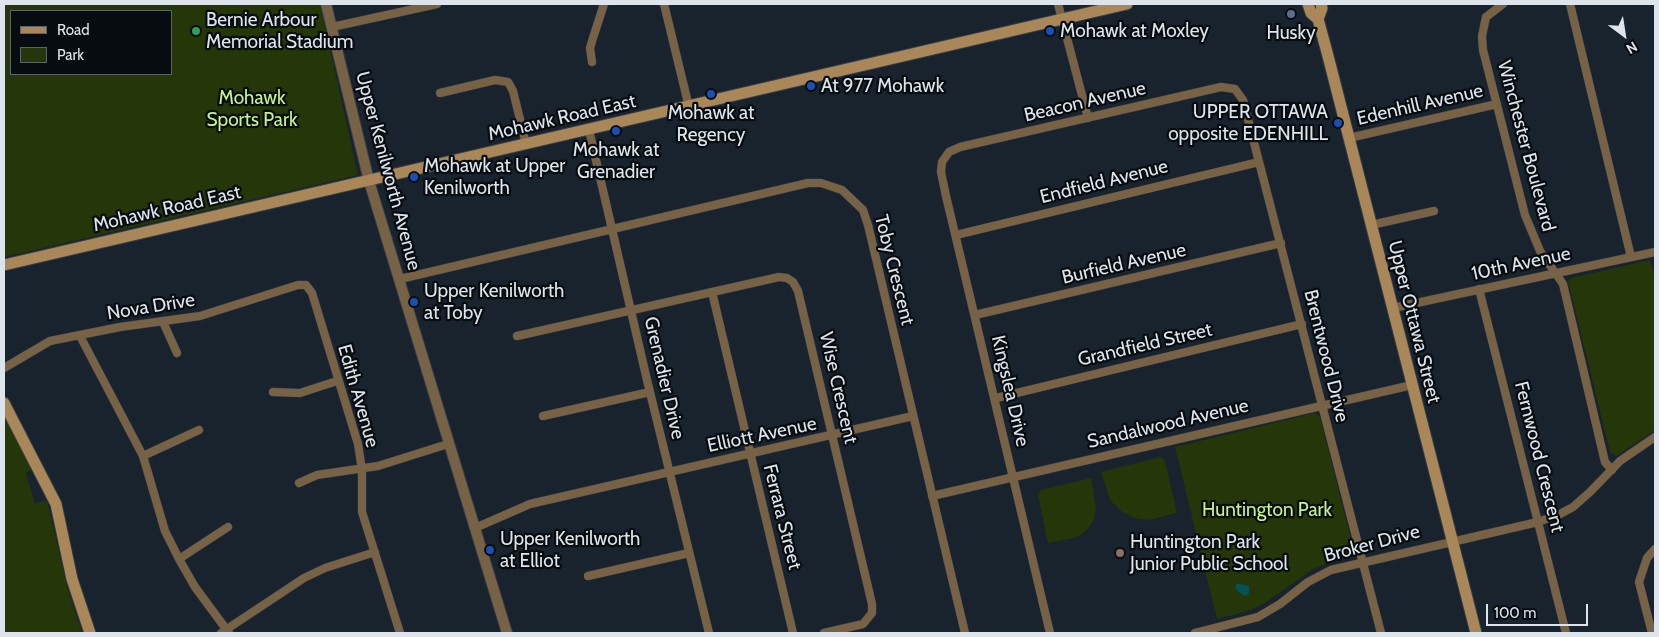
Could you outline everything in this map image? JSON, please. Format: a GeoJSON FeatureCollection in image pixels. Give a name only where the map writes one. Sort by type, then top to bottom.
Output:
{"type":"FeatureCollection","features":[{"type":"Feature","properties":{"kind":"main road","name":"Mohawk Road East"},"geometry":{"type":"LineString","coordinates":[[4,265],[1128,4]]}},
{"type":"Feature","properties":{"kind":"main road","name":"Upper Ottawa Street"},"geometry":{"type":"LineString","coordinates":[[1308,4],[1310,13],[1318,19]]}},
{"type":"Feature","properties":{"kind":"main road","name":"Upper Ottawa Street"},"geometry":{"type":"LineString","coordinates":[[1321,4],[1322,8],[1318,19],[1476,633]]}},
{"type":"Feature","properties":{"kind":"main road"},"geometry":{"type":"LineString","coordinates":[[4,403],[56,504],[72,580],[90,633]]}},
{"type":"Feature","properties":{"kind":"street","name":"Upper Kenilworth Avenue"},"geometry":{"type":"LineString","coordinates":[[326,4],[370,181],[448,444],[507,633]]}},
{"type":"Feature","properties":{"kind":"street"},"geometry":{"type":"LineString","coordinates":[[332,27],[419,6],[437,4]]}},
{"type":"Feature","properties":{"kind":"street"},"geometry":{"type":"LineString","coordinates":[[592,62],[590,48],[592,38],[604,4]]}},
{"type":"Feature","properties":{"kind":"street"},"geometry":{"type":"LineString","coordinates":[[664,4],[689,107]]}},
{"type":"Feature","properties":{"kind":"street"},"geometry":{"type":"LineString","coordinates":[[1058,4],[1088,118]]}},
{"type":"Feature","properties":{"kind":"street","name":"Winchester Boulevard"},"geometry":{"type":"LineString","coordinates":[[1503,4],[1486,17],[1482,36],[1497,104],[1533,238],[1548,265],[1563,284],[1605,462],[1612,470]]}},
{"type":"Feature","properties":{"kind":"street"},"geometry":{"type":"LineString","coordinates":[[1570,4],[1631,257]]}},
{"type":"Feature","properties":{"kind":"street"},"geometry":{"type":"LineString","coordinates":[[440,93],[495,80],[508,82],[513,91],[526,144]]}},
{"type":"Feature","properties":{"kind":"street","name":"Beacon Avenue"},"geometry":{"type":"LineString","coordinates":[[944,156],[960,147],[1215,88],[1235,89]]}},
{"type":"Feature","properties":{"kind":"street","name":"Brentwood Drive"},"geometry":{"type":"LineString","coordinates":[[1235,89],[1243,100],[1260,162],[1381,633]]}},
{"type":"Feature","properties":{"kind":"street","name":"Edenhill Avenue"},"geometry":{"type":"LineString","coordinates":[[1349,138],[1497,104]]}},
{"type":"Feature","properties":{"kind":"street","name":"Grenadier Drive"},"geometry":{"type":"LineString","coordinates":[[589,130],[669,472],[709,633]]}},
{"type":"Feature","properties":{"kind":"street","name":"Kingslea Drive"},"geometry":{"type":"LineString","coordinates":[[944,156],[941,172],[996,398],[1050,633]]}},
{"type":"Feature","properties":{"kind":"street","name":"Endfield Avenue"},"geometry":{"type":"LineString","coordinates":[[956,235],[1260,162]]}},
{"type":"Feature","properties":{"kind":"street","name":"Toby Crescent"},"geometry":{"type":"LineString","coordinates":[[400,279],[808,183],[821,183],[842,190],[858,203],[866,217],[965,633]]}},
{"type":"Feature","properties":{"kind":"street"},"geometry":{"type":"LineString","coordinates":[[1371,225],[1434,211]]}},
{"type":"Feature","properties":{"kind":"street","name":"Burfield Avenue"},"geometry":{"type":"LineString","coordinates":[[975,315],[1281,244]]}},
{"type":"Feature","properties":{"kind":"street","name":"10th Avenue"},"geometry":{"type":"LineString","coordinates":[[1392,308],[1655,252]]}},
{"type":"Feature","properties":{"kind":"street","name":"Wise Crescent"},"geometry":{"type":"LineString","coordinates":[[517,336],[780,277],[787,278],[793,282],[798,291],[872,608],[869,618],[863,624],[824,633]]}},
{"type":"Feature","properties":{"kind":"street","name":"Nova Drive"},"geometry":{"type":"LineString","coordinates":[[4,368],[50,341],[120,327],[200,316],[298,285],[306,285]]}},
{"type":"Feature","properties":{"kind":"street","name":"Edith Avenue"},"geometry":{"type":"LineString","coordinates":[[306,285],[312,293],[337,381],[358,444],[362,512],[400,633]]}},
{"type":"Feature","properties":{"kind":"street","name":"Fernwood Crescent"},"geometry":{"type":"LineString","coordinates":[[1479,289],[1566,633]]}},
{"type":"Feature","properties":{"kind":"street","name":"Ferrara Street"},"geometry":{"type":"LineString","coordinates":[[712,292],[793,633]]}},
{"type":"Feature","properties":{"kind":"street"},"geometry":{"type":"LineString","coordinates":[[163,322],[177,353]]}},
{"type":"Feature","properties":{"kind":"street","name":"Grandfield Street"},"geometry":{"type":"LineString","coordinates":[[996,398],[1302,324]]}},
{"type":"Feature","properties":{"kind":"street"},"geometry":{"type":"LineString","coordinates":[[80,336],[143,456],[165,531],[179,559],[225,632],[304,578],[325,568],[375,552]]}},
{"type":"Feature","properties":{"kind":"street"},"geometry":{"type":"LineString","coordinates":[[273,392],[300,393],[337,381]]}},
{"type":"Feature","properties":{"kind":"street","name":"Sandalwood Avenue"},"geometry":{"type":"LineString","coordinates":[[932,496],[1412,384]]}},
{"type":"Feature","properties":{"kind":"street"},"geometry":{"type":"LineString","coordinates":[[543,416],[650,392]]}},
{"type":"Feature","properties":{"kind":"street","name":"Elliott Avenue"},"geometry":{"type":"LineString","coordinates":[[475,528],[530,504],[913,416]]}},
{"type":"Feature","properties":{"kind":"street"},"geometry":{"type":"LineString","coordinates":[[143,456],[199,430]]}},
{"type":"Feature","properties":{"kind":"street","name":"Broker Drive"},"geometry":{"type":"LineString","coordinates":[[1195,633],[1252,619],[1280,604],[1322,574],[1363,562],[1538,522],[1573,507],[1642,444],[1655,437]]}},
{"type":"Feature","properties":{"kind":"street"},"geometry":{"type":"LineString","coordinates":[[299,482],[317,475],[361,470],[448,444]]}},
{"type":"Feature","properties":{"kind":"street"},"geometry":{"type":"LineString","coordinates":[[179,559],[228,527]]}},
{"type":"Feature","properties":{"kind":"street"},"geometry":{"type":"LineString","coordinates":[[1652,633],[1639,582],[1647,558],[1655,549]]}},
{"type":"Feature","properties":{"kind":"street"},"geometry":{"type":"LineString","coordinates":[[588,576],[689,553]]}},
{"type":"Feature","properties":{"kind":"green space","name":"Mohawk Sports Park"},"geometry":{"type":"Polygon","coordinates":[[[4,4],[320,4],[358,175],[4,257],[4,4]]]}},
{"type":"Feature","properties":{"kind":"green space"},"geometry":{"type":"Polygon","coordinates":[[[1650,260],[1655,280],[1655,430],[1616,456],[1610,452],[1568,281],[1571,278],[1650,260]]]}},
{"type":"Feature","properties":{"kind":"green space","name":"Huntington Park"},"geometry":{"type":"Polygon","coordinates":[[[1315,413],[1320,417],[1354,551],[1351,554],[1313,569],[1265,603],[1248,611],[1217,619],[1175,447],[1315,413]]]}},
{"type":"Feature","properties":{"kind":"green space"},"geometry":{"type":"Polygon","coordinates":[[[4,417],[32,470],[26,473],[35,504],[47,500],[68,591],[82,633],[4,633],[4,417]]]}},
{"type":"Feature","properties":{"kind":"green space"},"geometry":{"type":"Polygon","coordinates":[[[1161,457],[1165,461],[1177,513],[1149,520],[1134,518],[1121,511],[1110,500],[1101,472],[1161,457]]]}},
{"type":"Feature","properties":{"kind":"green space"},"geometry":{"type":"Polygon","coordinates":[[[1091,478],[1096,509],[1094,520],[1088,529],[1079,536],[1048,543],[1038,495],[1041,490],[1091,478]]]}},
{"type":"Feature","properties":{"kind":"shaded area"},"geometry":{"type":"Polygon","coordinates":[[[1237,583],[1249,586],[1249,593],[1246,596],[1235,588],[1237,583]]]}},
{"type":"Feature","properties":{"kind":"place","name":"Husky"},"geometry":{"type":"Point","coordinates":[1291,14]}},
{"type":"Feature","properties":{"kind":"place","name":"Bernie Arbour Memorial Stadium"},"geometry":{"type":"Point","coordinates":[196,31]}},
{"type":"Feature","properties":{"kind":"place","name":"Mohawk at Moxley"},"geometry":{"type":"Point","coordinates":[1050,31]}},
{"type":"Feature","properties":{"kind":"place","name":"At 977 Mohawk"},"geometry":{"type":"Point","coordinates":[811,86]}},
{"type":"Feature","properties":{"kind":"place","name":"Mohawk at Regency"},"geometry":{"type":"Point","coordinates":[711,94]}},
{"type":"Feature","properties":{"kind":"place","name":"UPPER OTTAWA opposite EDENHILL"},"geometry":{"type":"Point","coordinates":[1338,123]}},
{"type":"Feature","properties":{"kind":"place","name":"Mohawk at Grenadier"},"geometry":{"type":"Point","coordinates":[616,131]}},
{"type":"Feature","properties":{"kind":"place","name":"Mohawk at Upper Kenilworth"},"geometry":{"type":"Point","coordinates":[414,177]}},
{"type":"Feature","properties":{"kind":"place","name":"Upper Kenilworth at Toby"},"geometry":{"type":"Point","coordinates":[414,302]}},
{"type":"Feature","properties":{"kind":"place","name":"Upper Kenilworth at Elliot"},"geometry":{"type":"Point","coordinates":[490,550]}},
{"type":"Feature","properties":{"kind":"place","name":"Huntington Park Junior Public School"},"geometry":{"type":"Point","coordinates":[1120,553]}}]}
